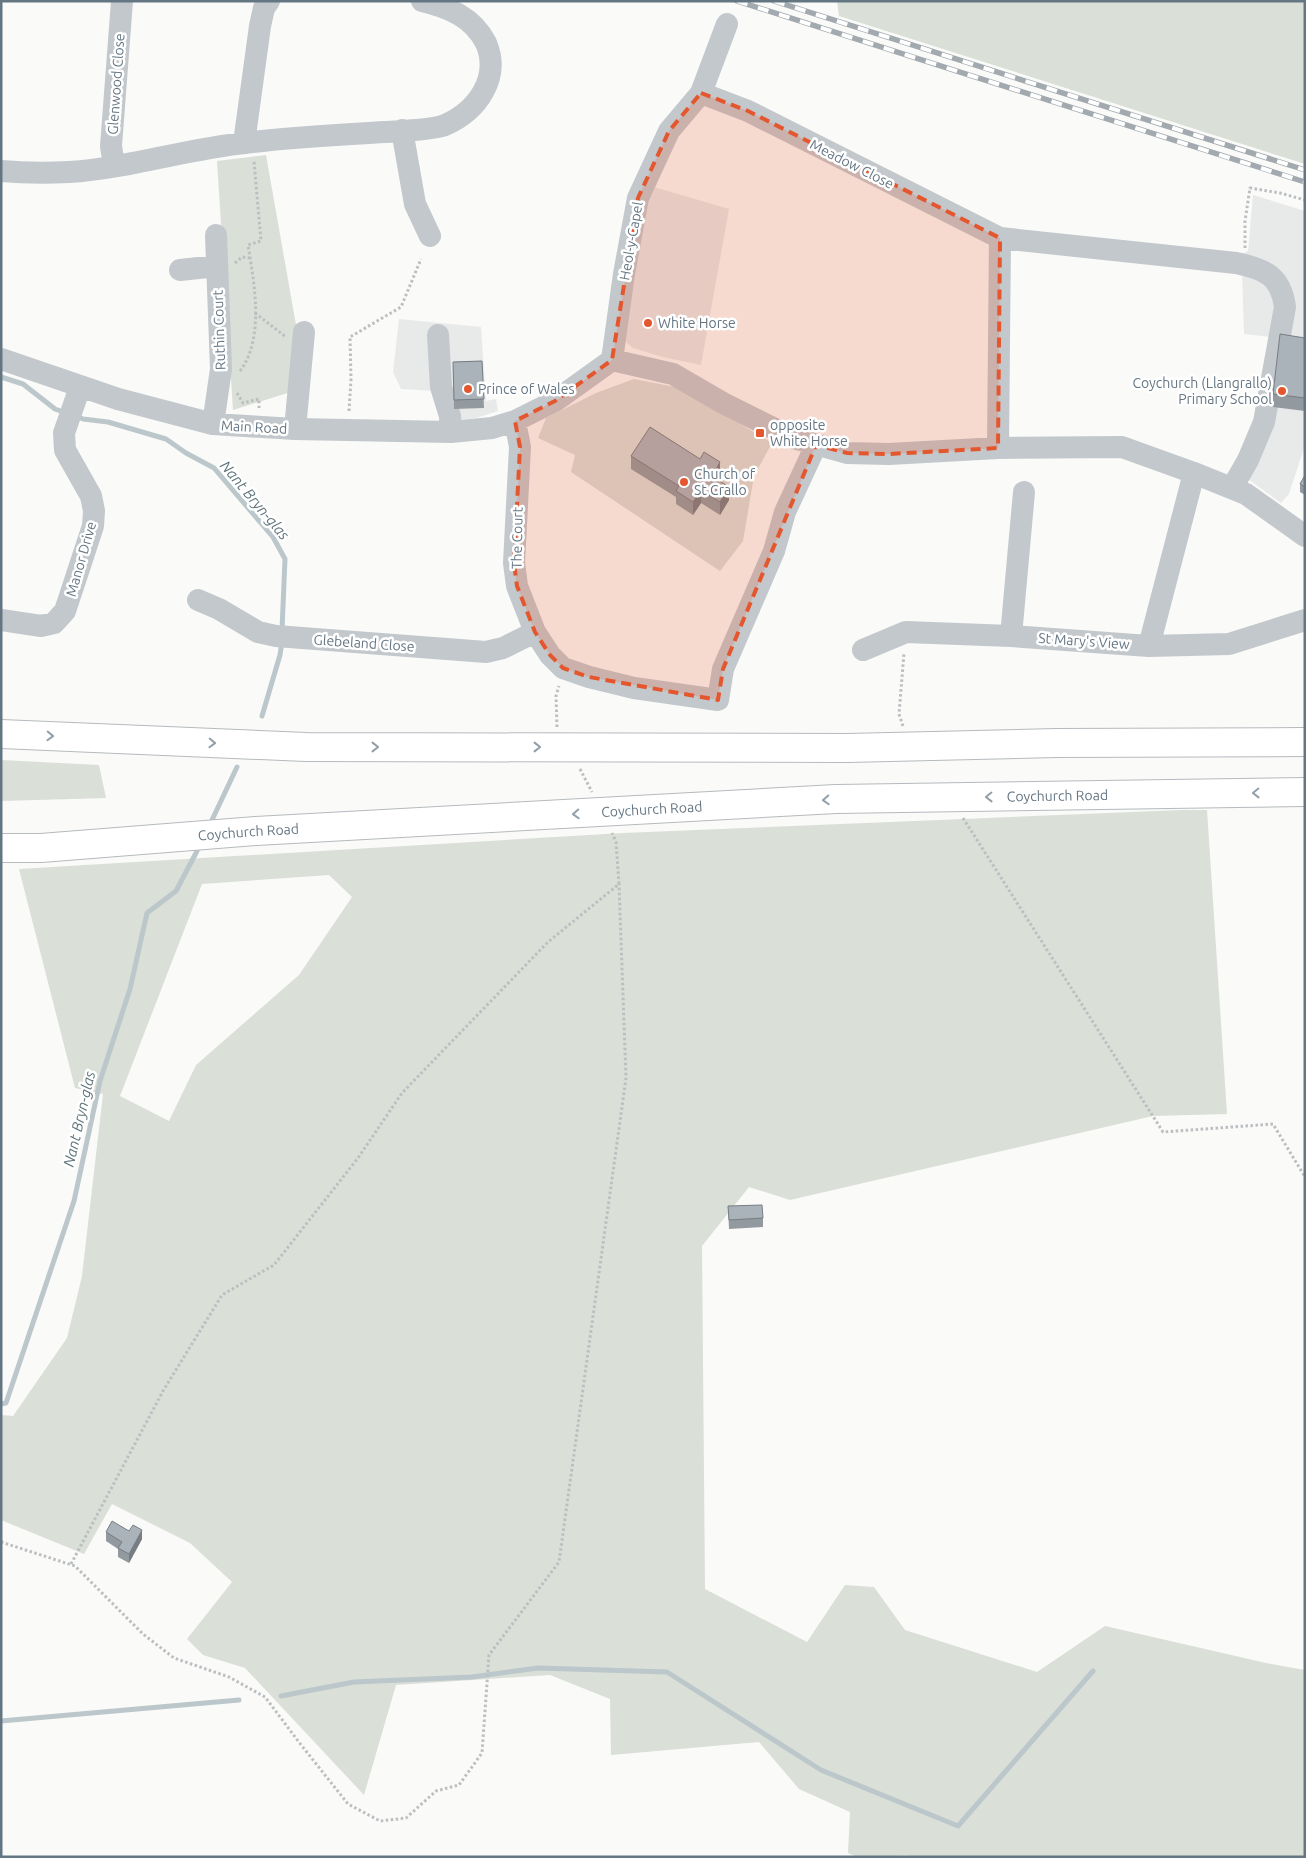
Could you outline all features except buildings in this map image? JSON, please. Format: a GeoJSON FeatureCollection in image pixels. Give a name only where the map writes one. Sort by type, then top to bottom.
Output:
{"type":"FeatureCollection","features":[{"type":"Feature","properties":{"kind":"main road"},"geometry":{"type":"LineString","coordinates":[[1,734],[306,747],[909,747],[1056,743],[1305,742]]}},
{"type":"Feature","properties":{"kind":"main road","name":"Coychurch Road"},"geometry":{"type":"LineString","coordinates":[[1,848],[41,848],[256,832],[836,799],[1305,792]]}},
{"type":"Feature","properties":{"kind":"street","name":"Glenwood Close"},"geometry":{"type":"LineString","coordinates":[[114,166],[111,146],[122,1]]}},
{"type":"Feature","properties":{"kind":"street"},"geometry":{"type":"LineString","coordinates":[[248,142],[260,26],[264,8],[269,1]]}},
{"type":"Feature","properties":{"kind":"street"},"geometry":{"type":"LineString","coordinates":[[1,171],[70,172],[248,142],[444,126],[468,112],[481,97],[488,82],[492,63],[486,44],[476,27],[460,14],[436,4],[422,1]]}},
{"type":"Feature","properties":{"kind":"street","name":"Heol-y-Capel"},"geometry":{"type":"LineString","coordinates":[[612,360],[624,274],[638,198],[669,131],[702,93],[727,24]]}},
{"type":"Feature","properties":{"kind":"street","name":"Meadow Close"},"geometry":{"type":"LineString","coordinates":[[702,93],[748,111],[1000,238],[1234,262],[1256,267],[1277,282],[1282,288],[1285,307],[1264,422],[1248,460],[1232,488]]}},
{"type":"Feature","properties":{"kind":"street"},"geometry":{"type":"LineString","coordinates":[[402,130],[415,204],[430,236]]}},
{"type":"Feature","properties":{"kind":"street","name":"Ruthin Court"},"geometry":{"type":"LineString","coordinates":[[213,424],[221,369],[224,266],[216,235]]}},
{"type":"Feature","properties":{"kind":"street"},"geometry":{"type":"LineString","coordinates":[[998,448],[1000,238]]}},
{"type":"Feature","properties":{"kind":"street"},"geometry":{"type":"LineString","coordinates":[[180,270],[224,266]]}},
{"type":"Feature","properties":{"kind":"street"},"geometry":{"type":"LineString","coordinates":[[438,335],[441,387],[450,416],[451,432]]}},
{"type":"Feature","properties":{"kind":"street"},"geometry":{"type":"LineString","coordinates":[[295,429],[298,337]]}},
{"type":"Feature","properties":{"kind":"street","name":"Main Road"},"geometry":{"type":"LineString","coordinates":[[1,359],[80,387],[213,424],[295,429],[451,432],[492,428],[515,421]]}},
{"type":"Feature","properties":{"kind":"street"},"geometry":{"type":"LineString","coordinates":[[515,421],[555,401],[612,360],[673,374],[723,403],[784,433],[816,445],[847,453],[889,454],[998,448],[1122,447],[1194,472],[1246,494],[1305,536]]}},
{"type":"Feature","properties":{"kind":"street","name":"Manor Drive"},"geometry":{"type":"LineString","coordinates":[[1,620],[41,626],[54,622],[65,611],[93,526],[94,511],[91,496],[65,450],[64,433],[80,387]]}},
{"type":"Feature","properties":{"kind":"street","name":"The Court"},"geometry":{"type":"LineString","coordinates":[[515,421],[520,447],[514,563],[517,586],[535,632],[550,655],[563,668],[588,677],[634,688],[718,700],[723,669],[774,552],[785,512],[816,445]]}},
{"type":"Feature","properties":{"kind":"street"},"geometry":{"type":"LineString","coordinates":[[1148,646],[1194,472]]}},
{"type":"Feature","properties":{"kind":"street"},"geometry":{"type":"LineString","coordinates":[[1011,636],[1024,492]]}},
{"type":"Feature","properties":{"kind":"street","name":"Glebeland Close"},"geometry":{"type":"LineString","coordinates":[[198,600],[219,609],[258,632],[285,637],[486,652],[503,648],[535,632]]}},
{"type":"Feature","properties":{"kind":"street","name":"St Mary's View"},"geometry":{"type":"LineString","coordinates":[[863,650],[906,632],[1011,636],[1148,646],[1230,644],[1305,620]]}},
{"type":"Feature","properties":{"kind":"street"},"geometry":{"type":"LineString","coordinates":[[1275,741],[1305,737]]}},
{"type":"Feature","properties":{"kind":"path"},"geometry":{"type":"LineString","coordinates":[[239,372],[248,360],[253,343],[254,285],[248,245],[261,241],[248,142]]}},
{"type":"Feature","properties":{"kind":"path"},"geometry":{"type":"LineString","coordinates":[[1234,262],[1237,253],[1245,248],[1245,221],[1250,188],[1280,193],[1305,200]]}},
{"type":"Feature","properties":{"kind":"path"},"geometry":{"type":"LineString","coordinates":[[224,266],[242,257],[250,258]]}},
{"type":"Feature","properties":{"kind":"path"},"geometry":{"type":"LineString","coordinates":[[348,419],[352,379],[350,337],[401,307],[421,259]]}},
{"type":"Feature","properties":{"kind":"path"},"geometry":{"type":"LineString","coordinates":[[254,313],[298,337]]}},
{"type":"Feature","properties":{"kind":"path"},"geometry":{"type":"LineString","coordinates":[[237,389],[238,396],[243,402],[259,399],[259,416]]}},
{"type":"Feature","properties":{"kind":"path"},"geometry":{"type":"LineString","coordinates":[[906,632],[899,714],[909,747]]}},
{"type":"Feature","properties":{"kind":"path"},"geometry":{"type":"LineString","coordinates":[[1,1542],[76,1566],[143,1634],[174,1658],[229,1677],[265,1697],[348,1804],[380,1821],[406,1818],[436,1791],[459,1785],[482,1753],[489,1655],[559,1562],[626,1078],[616,842],[603,812],[569,748],[557,732],[556,696],[563,668]]}},
{"type":"Feature","properties":{"kind":"path"},"geometry":{"type":"LineString","coordinates":[[954,798],[964,821],[1163,1132],[1273,1124],[1305,1177]]}},
{"type":"Feature","properties":{"kind":"path"},"geometry":{"type":"LineString","coordinates":[[70,1564],[163,1391],[222,1295],[274,1265],[358,1158],[402,1093],[548,942],[619,884]]}},
{"type":"Feature","properties":{"kind":"highlighted area"},"geometry":{"type":"Polygon","coordinates":[[[701,93],[748,111],[1000,238],[998,448],[889,454],[847,453],[816,445],[723,669],[718,700],[589,677],[563,668],[550,655],[535,632],[517,586],[514,563],[520,447],[515,421],[555,401],[612,360],[638,198],[669,131],[701,93]]]}},
{"type":"Feature","properties":{"kind":"shaded area"},"geometry":{"type":"Polygon","coordinates":[[[837,1],[1305,1],[1305,164],[839,16],[837,1]]]}},
{"type":"Feature","properties":{"kind":"shaded area"},"geometry":{"type":"Polygon","coordinates":[[[266,155],[299,342],[294,391],[233,410],[217,161],[266,155]]]}},
{"type":"Feature","properties":{"kind":"shaded area"},"geometry":{"type":"Polygon","coordinates":[[[654,187],[729,209],[701,365],[633,348],[626,342],[623,327],[643,209],[654,187]]]}},
{"type":"Feature","properties":{"kind":"shaded area","name":"Coychurch (Llangrallo) Primary School"},"geometry":{"type":"Polygon","coordinates":[[[1253,195],[1305,211],[1305,445],[1289,494],[1281,503],[1248,479],[1270,337],[1244,334],[1242,271],[1239,256],[1248,251],[1253,195]]]}},
{"type":"Feature","properties":{"kind":"shaded area"},"geometry":{"type":"Polygon","coordinates":[[[399,319],[481,327],[486,401],[496,399],[498,411],[476,418],[442,422],[434,391],[401,389],[393,372],[399,319]]]}},
{"type":"Feature","properties":{"kind":"shaded area"},"geometry":{"type":"Polygon","coordinates":[[[634,379],[680,388],[772,443],[754,476],[743,541],[720,571],[571,472],[575,455],[538,438],[546,418],[596,393],[634,379]],[[720,476],[679,499],[701,503],[720,476]]]}},
{"type":"Feature","properties":{"kind":"shaded area"},"geometry":{"type":"Polygon","coordinates":[[[1,760],[99,765],[106,798],[1,801],[1,760]]]}},
{"type":"Feature","properties":{"kind":"shaded area"},"geometry":{"type":"Polygon","coordinates":[[[1207,810],[1227,1114],[1153,1116],[790,1200],[749,1187],[702,1246],[705,1589],[807,1642],[845,1585],[874,1587],[905,1630],[1037,1672],[1105,1626],[1266,1663],[1305,1670],[1305,1857],[908,1857],[904,1855],[901,1857],[857,1857],[848,1853],[850,1812],[799,1789],[759,1742],[611,1755],[610,1699],[550,1675],[396,1685],[364,1795],[245,1668],[203,1655],[187,1639],[232,1582],[190,1543],[112,1504],[84,1554],[1,1520],[1,1415],[13,1416],[67,1338],[82,1276],[103,1094],[75,1088],[19,869],[623,833],[1207,810]],[[329,875],[202,884],[120,1096],[169,1121],[196,1065],[299,975],[352,897],[329,875]]]}},
{"type":"Feature","properties":{"kind":"waterway","name":"Nant Bryn-glas"},"geometry":{"type":"LineString","coordinates":[[1,377],[23,384],[55,409],[66,413]]}},
{"type":"Feature","properties":{"kind":"waterway","name":"Nant Bryn-glas"},"geometry":{"type":"LineString","coordinates":[[76,416],[83,419],[108,422],[166,439],[186,453],[214,468],[273,537],[285,559],[282,630]]}},
{"type":"Feature","properties":{"kind":"waterway","name":"Nant Bryn-glas"},"geometry":{"type":"LineString","coordinates":[[262,716],[280,655],[282,641]]}},
{"type":"Feature","properties":{"kind":"waterway","name":"Nant Bryn-glas"},"geometry":{"type":"LineString","coordinates":[[212,820],[237,767]]}},
{"type":"Feature","properties":{"kind":"waterway","name":"Nant Bryn-glas"},"geometry":{"type":"LineString","coordinates":[[1,1404],[6,1403],[74,1201],[100,1081],[130,989],[147,913],[176,891],[197,851]]}},
{"type":"Feature","properties":{"kind":"waterway"},"geometry":{"type":"LineString","coordinates":[[281,1696],[354,1682],[472,1677],[538,1668],[667,1672],[821,1770],[958,1826],[1093,1671]]}},
{"type":"Feature","properties":{"kind":"waterway"},"geometry":{"type":"LineString","coordinates":[[1,1721],[239,1700]]}},
{"type":"Feature","properties":{"kind":"railway"},"geometry":{"type":"LineString","coordinates":[[737,1],[1305,182]]}},
{"type":"Feature","properties":{"kind":"railway"},"geometry":{"type":"LineString","coordinates":[[774,1],[1305,170]]}},
{"type":"Feature","properties":{"kind":"place","name":"White Horse"},"geometry":{"type":"Point","coordinates":[648,323]}},
{"type":"Feature","properties":{"kind":"place","name":"Prince of Wales"},"geometry":{"type":"Point","coordinates":[468,389]}},
{"type":"Feature","properties":{"kind":"place","name":"Coychurch (Llangrallo) Primary School"},"geometry":{"type":"Point","coordinates":[1282,391]}},
{"type":"Feature","properties":{"kind":"place","name":"opposite White Horse"},"geometry":{"type":"Point","coordinates":[760,433]}},
{"type":"Feature","properties":{"kind":"place","name":"Church of St Crallo"},"geometry":{"type":"Point","coordinates":[684,482]}}]}
